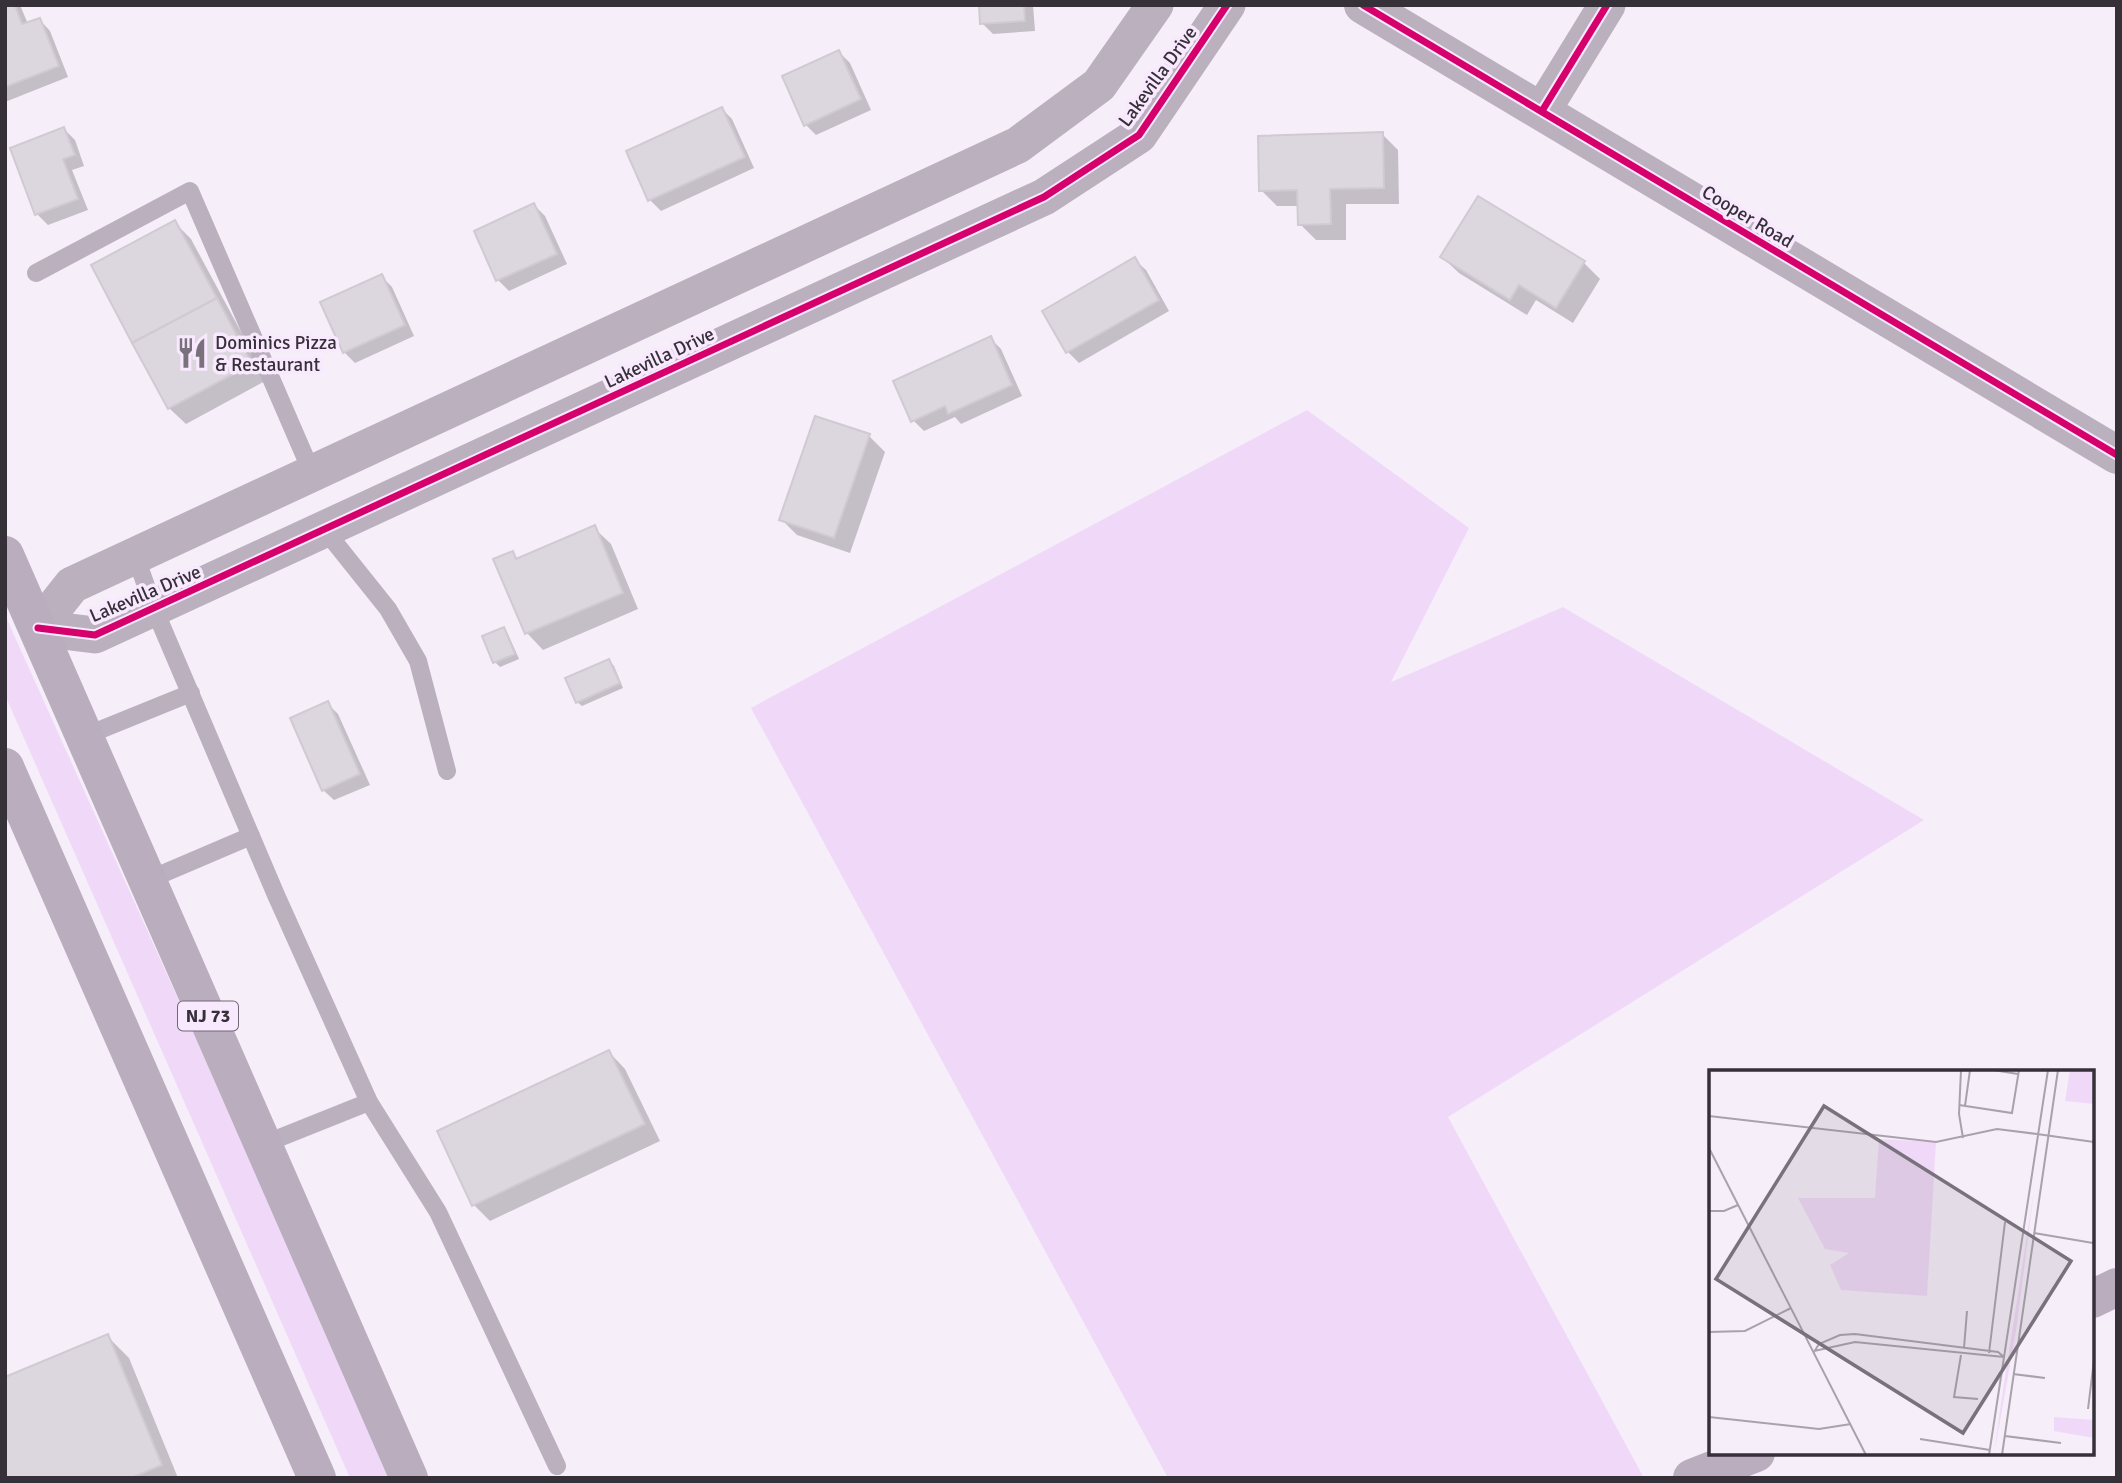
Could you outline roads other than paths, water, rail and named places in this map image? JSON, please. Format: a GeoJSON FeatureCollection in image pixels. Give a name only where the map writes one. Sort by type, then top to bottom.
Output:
{"type":"FeatureCollection","features":[{"type":"Feature","properties":{"kind":"main road","name":"NJ 73"},"geometry":{"type":"LineString","coordinates":[[5,555],[409,1478]]}},
{"type":"Feature","properties":{"kind":"main road"},"geometry":{"type":"LineString","coordinates":[[5,767],[317,1478]]}},
{"type":"Feature","properties":{"kind":"main road"},"geometry":{"type":"LineString","coordinates":[[2094,1298],[2117,1287]]}},
{"type":"Feature","properties":{"kind":"main road"},"geometry":{"type":"LineString","coordinates":[[1692,1478],[1751,1455]]}},
{"type":"Feature","properties":{"kind":"street","name":"Lakevilla Drive"},"geometry":{"type":"LineString","coordinates":[[38,628],[72,584],[1018,145],[1099,85],[1155,5]]}},
{"type":"Feature","properties":{"kind":"street","name":"Lakevilla Drive"},"geometry":{"type":"LineString","coordinates":[[38,628],[96,635],[1044,197],[1139,135],[1227,5]]}},
{"type":"Feature","properties":{"kind":"street","name":"Cooper Road"},"geometry":{"type":"LineString","coordinates":[[1363,5],[2117,455]]}},
{"type":"Feature","properties":{"kind":"street"},"geometry":{"type":"LineString","coordinates":[[1542,111],[1607,5]]}},
{"type":"Feature","properties":{"kind":"street"},"geometry":{"type":"LineString","coordinates":[[589,344],[610,397]]}},
{"type":"Feature","properties":{"kind":"lane"},"geometry":{"type":"LineString","coordinates":[[36,273],[190,191],[313,473]]}},
{"type":"Feature","properties":{"kind":"lane"},"geometry":{"type":"LineString","coordinates":[[324,529],[388,609],[418,661],[447,771]]}},
{"type":"Feature","properties":{"kind":"lane"},"geometry":{"type":"LineString","coordinates":[[135,555],[154,608],[251,836],[369,1101],[438,1212],[557,1466]]}},
{"type":"Feature","properties":{"kind":"lane"},"geometry":{"type":"LineString","coordinates":[[85,736],[191,694]]}},
{"type":"Feature","properties":{"kind":"lane"},"geometry":{"type":"LineString","coordinates":[[148,880],[251,836]]}},
{"type":"Feature","properties":{"kind":"lane"},"geometry":{"type":"LineString","coordinates":[[264,1144],[369,1101]]}},
{"type":"Feature","properties":{"kind":"place","name":"Dominics Pizza & Restaurant"},"geometry":{"type":"Point","coordinates":[192,353]}}]}
